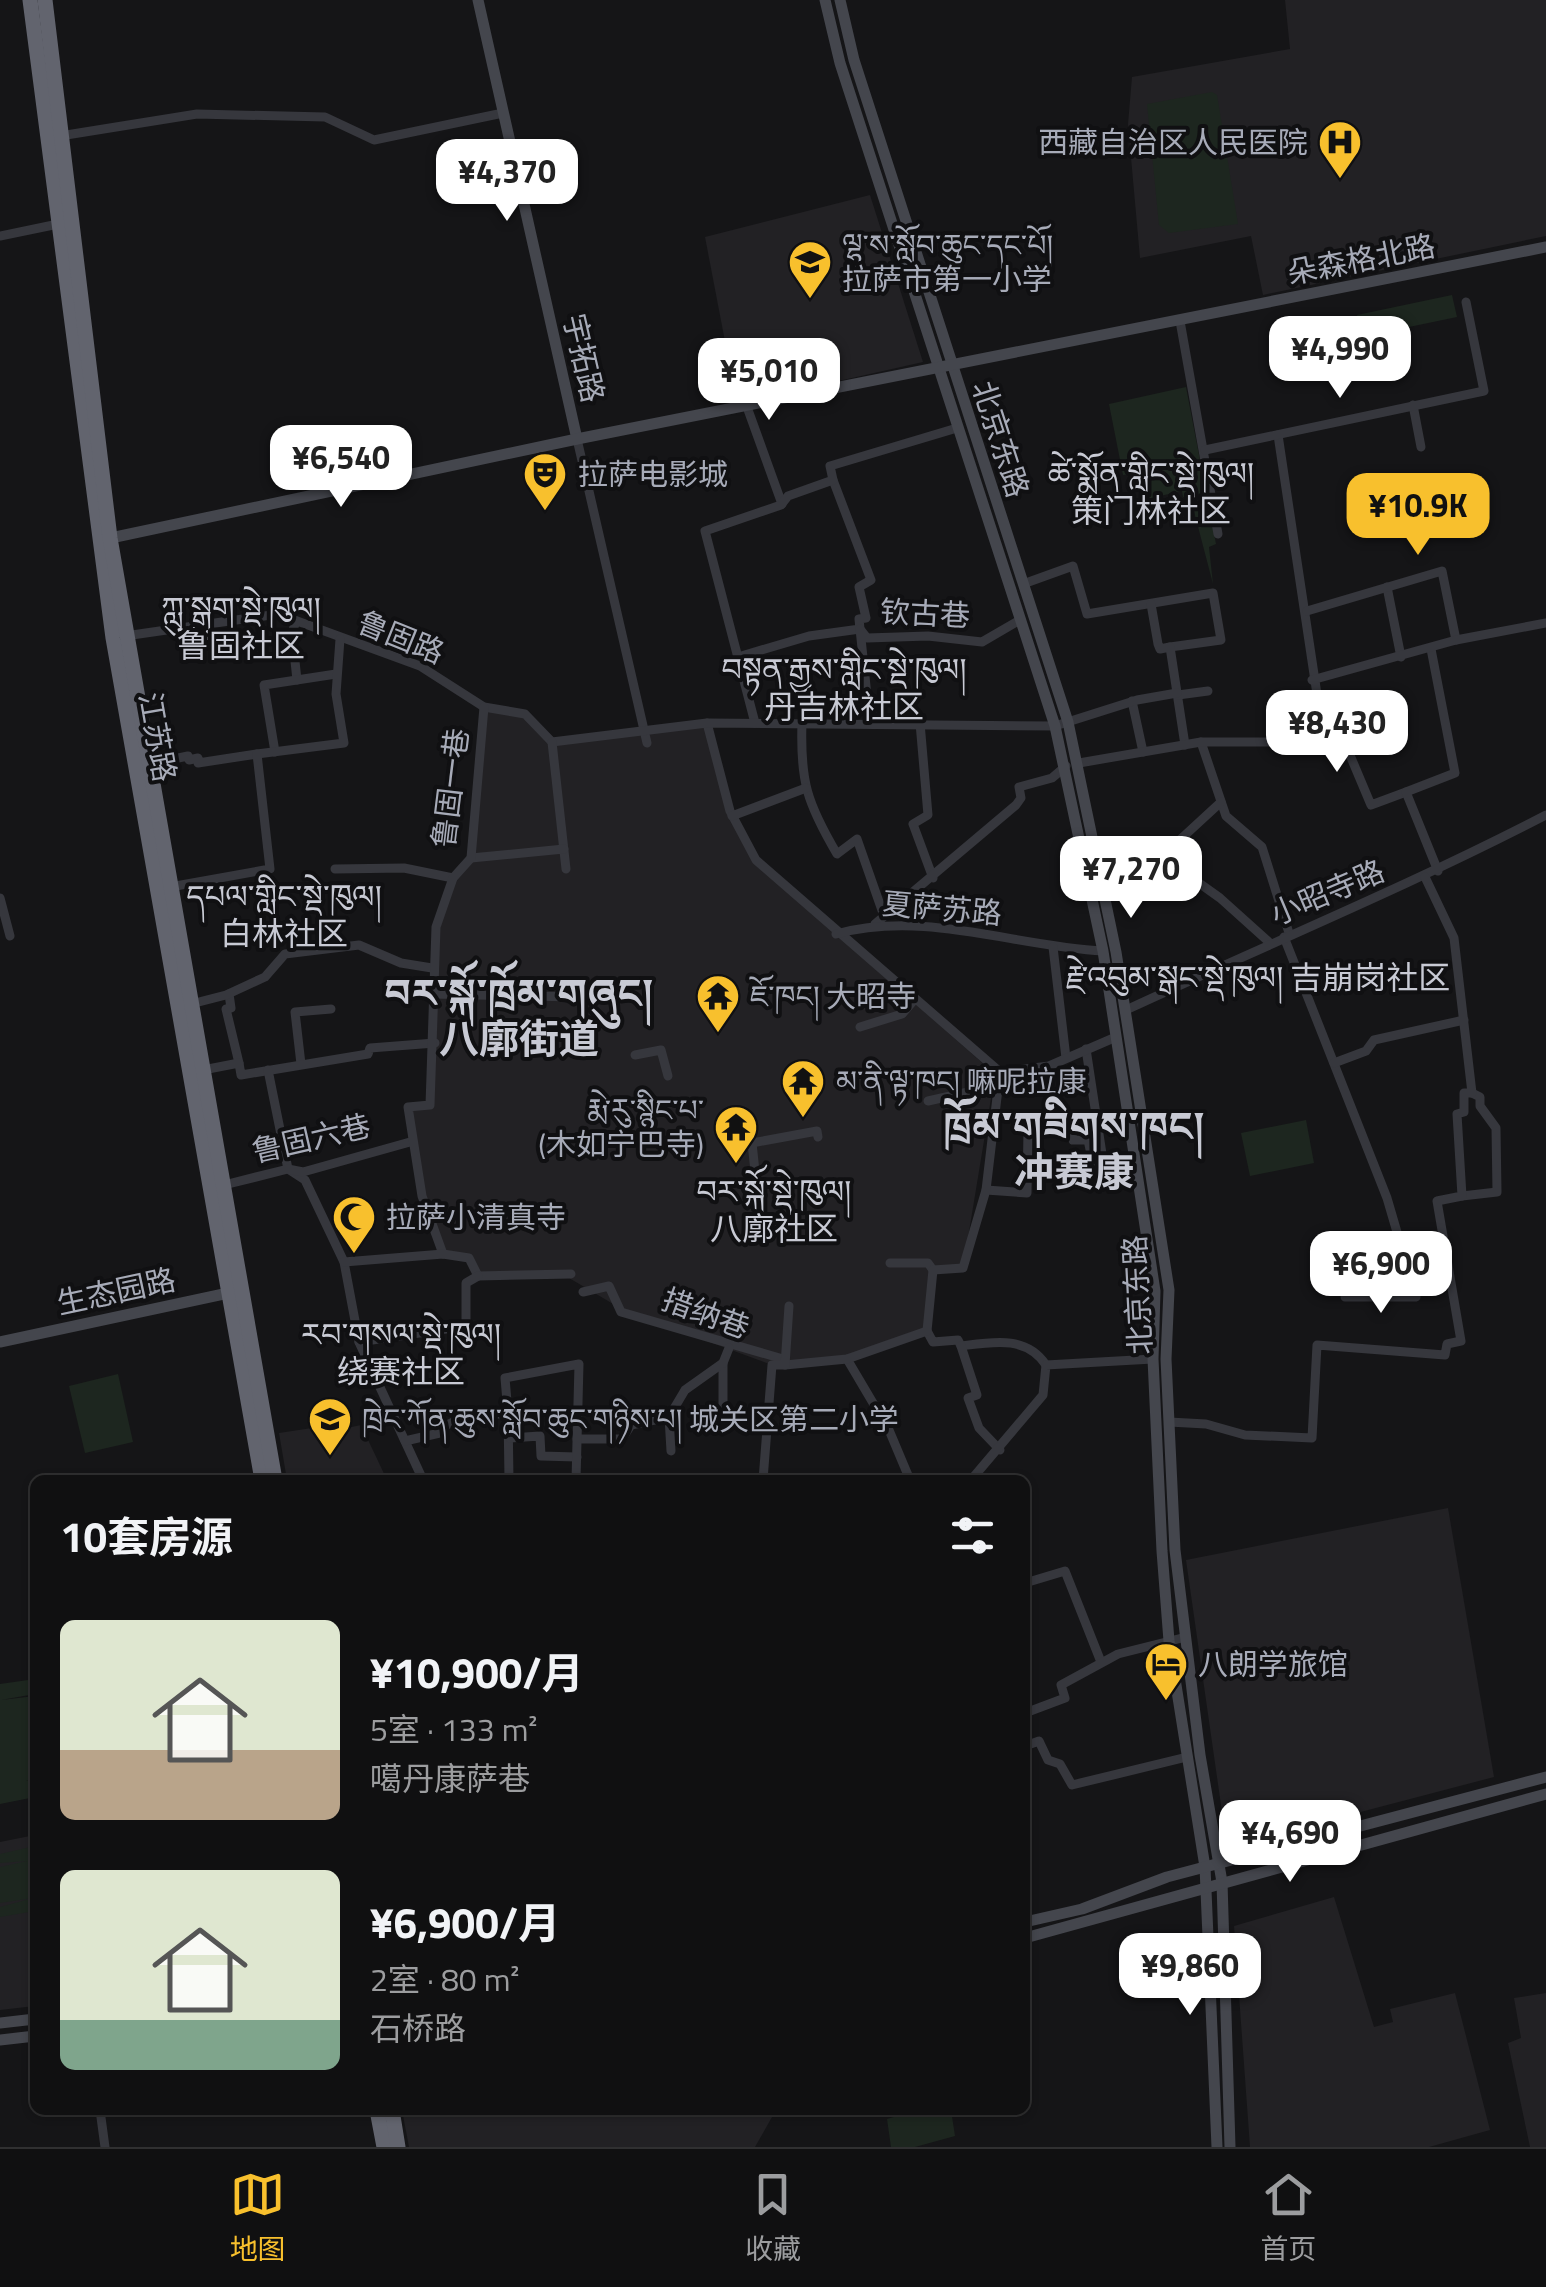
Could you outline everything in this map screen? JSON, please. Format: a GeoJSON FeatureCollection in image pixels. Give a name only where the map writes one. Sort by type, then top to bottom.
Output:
{"type":"FeatureCollection","features":[{"type":"Feature","properties":{"kind":"highway","name":"江苏路"},"geometry":{"type":"LineString","coordinates":[[30,0],[64,223],[104,540],[236,1292],[275,1475]]}},
{"type":"Feature","properties":{"kind":"highway","name":"江苏路"},"geometry":{"type":"LineString","coordinates":[[45,0],[64,223]]}},
{"type":"Feature","properties":{"kind":"highway","name":"江苏路"},"geometry":{"type":"LineString","coordinates":[[104,540],[125,636],[224,1185],[261,1475]]}},
{"type":"Feature","properties":{"kind":"highway"},"geometry":{"type":"LineString","coordinates":[[378,2115],[384,2147]]}},
{"type":"Feature","properties":{"kind":"highway"},"geometry":{"type":"LineString","coordinates":[[393,2115],[398,2147]]}},
{"type":"Feature","properties":{"kind":"main road","name":"宇拓路"},"geometry":{"type":"LineString","coordinates":[[478,0],[577,439]]}},
{"type":"Feature","properties":{"kind":"main road","name":"北京东路"},"geometry":{"type":"LineString","coordinates":[[826,0],[840,64],[1022,584],[1061,724],[1102,951],[1155,1291],[1153,1359],[1168,1641],[1186,1757],[1212,1865],[1222,1882],[1230,2147]]}},
{"type":"Feature","properties":{"kind":"main road","name":"北京东路"},"geometry":{"type":"LineString","coordinates":[[840,0],[945,369],[957,428],[1020,620],[1080,763],[1126,1010],[1169,1290],[1169,1422],[1176,1550],[1212,1865],[1205,1887],[1217,2147]]}},
{"type":"Feature","properties":{"kind":"main road","name":"朵森格北路"},"geometry":{"type":"LineString","coordinates":[[104,540],[577,439],[1546,247]]}},
{"type":"Feature","properties":{"kind":"main road","name":"生态园路"},"geometry":{"type":"LineString","coordinates":[[0,1342],[236,1292]]}},
{"type":"Feature","properties":{"kind":"main road"},"geometry":{"type":"LineString","coordinates":[[1030,1921],[1082,1909],[1212,1865],[1546,1777]]}},
{"type":"Feature","properties":{"kind":"main road"},"geometry":{"type":"LineString","coordinates":[[1030,1937],[1546,1794]]}},
{"type":"Feature","properties":{"kind":"main road"},"geometry":{"type":"LineString","coordinates":[[0,2023],[30,2020]]}},
{"type":"Feature","properties":{"kind":"main road"},"geometry":{"type":"LineString","coordinates":[[0,2040],[30,2037]]}},
{"type":"Feature","properties":{"kind":"street"},"geometry":{"type":"LineString","coordinates":[[59,136],[197,114],[325,116],[374,140],[503,112]]}},
{"type":"Feature","properties":{"kind":"street"},"geometry":{"type":"LineString","coordinates":[[0,236],[64,223]]}},
{"type":"Feature","properties":{"kind":"street"},"geometry":{"type":"LineString","coordinates":[[1205,450],[1484,391],[1466,302]]}},
{"type":"Feature","properties":{"kind":"street"},"geometry":{"type":"LineString","coordinates":[[1180,321],[1218,534]]}},
{"type":"Feature","properties":{"kind":"street"},"geometry":{"type":"LineString","coordinates":[[1413,405],[1421,447]]}},
{"type":"Feature","properties":{"kind":"street"},"geometry":{"type":"LineString","coordinates":[[746,406],[782,504]]}},
{"type":"Feature","properties":{"kind":"street"},"geometry":{"type":"LineString","coordinates":[[738,656],[809,636],[860,629],[859,620],[866,618],[859,587],[871,580],[830,466],[957,428]]}},
{"type":"Feature","properties":{"kind":"street"},"geometry":{"type":"LineString","coordinates":[[1278,434],[1323,734]]}},
{"type":"Feature","properties":{"kind":"street","name":"宇拓路"},"geometry":{"type":"LineString","coordinates":[[577,439],[647,743]]}},
{"type":"Feature","properties":{"kind":"street"},"geometry":{"type":"LineString","coordinates":[[754,722],[705,531],[782,504],[788,496],[834,480]]}},
{"type":"Feature","properties":{"kind":"street"},"geometry":{"type":"LineString","coordinates":[[1022,584],[1074,566],[1088,614],[1140,602],[1151,604],[1214,593],[1221,640],[1160,649],[1151,604]]}},
{"type":"Feature","properties":{"kind":"street"},"geometry":{"type":"LineString","coordinates":[[1307,612],[1442,571],[1456,640]]}},
{"type":"Feature","properties":{"kind":"street"},"geometry":{"type":"LineString","coordinates":[[1387,587],[1401,658]]}},
{"type":"Feature","properties":{"kind":"street","name":"鲁固路"},"geometry":{"type":"LineString","coordinates":[[125,636],[278,614],[420,666],[484,707],[525,714],[552,742]]}},
{"type":"Feature","properties":{"kind":"street","name":"钦古巷"},"geometry":{"type":"LineString","coordinates":[[860,629],[867,638],[928,636],[982,642],[1020,620]]}},
{"type":"Feature","properties":{"kind":"street"},"geometry":{"type":"LineString","coordinates":[[296,621],[292,634],[297,680]]}},
{"type":"Feature","properties":{"kind":"street"},"geometry":{"type":"LineString","coordinates":[[1312,680],[1456,640],[1546,623]]}},
{"type":"Feature","properties":{"kind":"street","name":"钦古巷"},"geometry":{"type":"LineString","coordinates":[[860,629],[870,724]]}},
{"type":"Feature","properties":{"kind":"street"},"geometry":{"type":"LineString","coordinates":[[148,764],[188,756],[189,760],[198,758],[198,763],[275,749],[344,743],[336,674],[340,639]]}},
{"type":"Feature","properties":{"kind":"street"},"geometry":{"type":"LineString","coordinates":[[1170,647],[1185,745]]}},
{"type":"Feature","properties":{"kind":"street"},"geometry":{"type":"LineString","coordinates":[[1080,763],[1202,742],[1286,742],[1339,729],[1371,805],[1455,773],[1431,650]]}},
{"type":"Feature","properties":{"kind":"street"},"geometry":{"type":"LineString","coordinates":[[275,749],[264,685],[336,674]]}},
{"type":"Feature","properties":{"kind":"street"},"geometry":{"type":"LineString","coordinates":[[566,869],[552,742],[707,722],[1061,724],[1132,701],[1208,691]]}},
{"type":"Feature","properties":{"kind":"street"},"geometry":{"type":"LineString","coordinates":[[1132,701],[1142,752]]}},
{"type":"Feature","properties":{"kind":"street","name":"鲁固一巷"},"geometry":{"type":"LineString","coordinates":[[410,1142],[408,1106],[430,1105],[436,927],[453,878],[470,858],[484,707]]}},
{"type":"Feature","properties":{"kind":"street"},"geometry":{"type":"LineString","coordinates":[[707,722],[732,816],[756,860],[836,934],[1000,1072],[1049,1066],[1116,1037]]}},
{"type":"Feature","properties":{"kind":"street"},"geometry":{"type":"LineString","coordinates":[[802,723],[801,774],[806,788],[836,854],[857,839],[884,916]]}},
{"type":"Feature","properties":{"kind":"street"},"geometry":{"type":"LineString","coordinates":[[920,723],[928,814],[913,824],[933,878]]}},
{"type":"Feature","properties":{"kind":"street"},"geometry":{"type":"LineString","coordinates":[[1202,742],[1226,816],[1262,847],[1286,935],[1388,1198],[1416,1296],[1345,1297]]}},
{"type":"Feature","properties":{"kind":"street"},"geometry":{"type":"LineString","coordinates":[[170,887],[270,869],[257,754]]}},
{"type":"Feature","properties":{"kind":"street"},"geometry":{"type":"LineString","coordinates":[[874,924],[1016,805],[1021,798],[1019,787],[1052,778],[1066,766]]}},
{"type":"Feature","properties":{"kind":"street"},"geometry":{"type":"LineString","coordinates":[[732,816],[806,788]]}},
{"type":"Feature","properties":{"kind":"street"},"geometry":{"type":"LineString","coordinates":[[1406,792],[1438,871]]}},
{"type":"Feature","properties":{"kind":"street"},"geometry":{"type":"LineString","coordinates":[[1104,888],[1133,883],[1221,802]]}},
{"type":"Feature","properties":{"kind":"street","name":"小昭寺路"},"geometry":{"type":"LineString","coordinates":[[1126,1010],[1286,935],[1425,878],[1546,815]]}},
{"type":"Feature","properties":{"kind":"street"},"geometry":{"type":"LineString","coordinates":[[470,858],[564,849]]}},
{"type":"Feature","properties":{"kind":"street"},"geometry":{"type":"LineString","coordinates":[[1164,858],[1220,898],[1270,943]]}},
{"type":"Feature","properties":{"kind":"street"},"geometry":{"type":"LineString","coordinates":[[335,869],[404,868],[453,878]]}},
{"type":"Feature","properties":{"kind":"street"},"geometry":{"type":"LineString","coordinates":[[1425,878],[1454,938],[1472,1092]]}},
{"type":"Feature","properties":{"kind":"street"},"geometry":{"type":"LineString","coordinates":[[0,898],[10,936]]}},
{"type":"Feature","properties":{"kind":"street","name":"夏萨苏路"},"geometry":{"type":"LineString","coordinates":[[836,934],[874,924],[969,930],[1053,947],[1102,951]]}},
{"type":"Feature","properties":{"kind":"street"},"geometry":{"type":"LineString","coordinates":[[191,1004],[229,994],[265,976],[285,954],[359,945],[401,963],[432,968]]}},
{"type":"Feature","properties":{"kind":"street"},"geometry":{"type":"LineString","coordinates":[[1053,947],[1066,1058]]}},
{"type":"Feature","properties":{"kind":"street"},"geometry":{"type":"LineString","coordinates":[[229,994],[231,1008],[226,1009],[241,1075],[368,1054],[370,1048],[435,1043]]}},
{"type":"Feature","properties":{"kind":"street"},"geometry":{"type":"LineString","coordinates":[[433,994],[575,998]]}},
{"type":"Feature","properties":{"kind":"street"},"geometry":{"type":"LineString","coordinates":[[860,1027],[902,1014],[914,1000]]}},
{"type":"Feature","properties":{"kind":"street"},"geometry":{"type":"LineString","coordinates":[[301,1064],[295,1012],[331,1009]]}},
{"type":"Feature","properties":{"kind":"street"},"geometry":{"type":"LineString","coordinates":[[1334,1063],[1366,1052],[1374,1040],[1444,1021],[1464,1020]]}},
{"type":"Feature","properties":{"kind":"street"},"geometry":{"type":"LineString","coordinates":[[635,1054],[661,1050],[668,1076]]}},
{"type":"Feature","properties":{"kind":"street"},"geometry":{"type":"LineString","coordinates":[[1086,1050],[1104,1167]]}},
{"type":"Feature","properties":{"kind":"street"},"geometry":{"type":"LineString","coordinates":[[203,1070],[239,1063]]}},
{"type":"Feature","properties":{"kind":"street"},"geometry":{"type":"LineString","coordinates":[[268,1070],[288,1169],[305,1180],[344,1262],[360,1342],[421,1475]]}},
{"type":"Feature","properties":{"kind":"street"},"geometry":{"type":"LineString","coordinates":[[933,1270],[964,1268],[986,1190],[995,1086],[1000,1072]]}},
{"type":"Feature","properties":{"kind":"street"},"geometry":{"type":"LineString","coordinates":[[928,1100],[995,1086]]}},
{"type":"Feature","properties":{"kind":"street"},"geometry":{"type":"LineString","coordinates":[[1169,1422],[1206,1424],[1246,1435],[1312,1438],[1316,1345],[1445,1355],[1447,1344],[1461,1342],[1437,1202],[1497,1192],[1496,1128],[1480,1097],[1472,1092],[1464,1093],[1464,1112],[1457,1114],[1462,1196]]}},
{"type":"Feature","properties":{"kind":"street"},"geometry":{"type":"LineString","coordinates":[[986,1190],[1027,1193],[1028,1129],[1071,1126],[1073,1140],[1088,1140],[1094,1168],[1135,1162]]}},
{"type":"Feature","properties":{"kind":"street"},"geometry":{"type":"LineString","coordinates":[[759,1209],[752,1142],[816,1131],[818,1137]]}},
{"type":"Feature","properties":{"kind":"street"},"geometry":{"type":"LineString","coordinates":[[410,1142],[422,1196],[443,1254]]}},
{"type":"Feature","properties":{"kind":"street","name":"鲁固六巷"},"geometry":{"type":"LineString","coordinates":[[224,1185],[288,1169],[302,1172],[410,1142]]}},
{"type":"Feature","properties":{"kind":"street"},"geometry":{"type":"LineString","coordinates":[[344,1262],[443,1254],[469,1258],[478,1276]]}},
{"type":"Feature","properties":{"kind":"street"},"geometry":{"type":"LineString","coordinates":[[890,1263],[928,1263],[933,1270],[927,1331],[932,1342],[958,1340],[976,1395],[968,1398],[978,1428],[1000,1450]]}},
{"type":"Feature","properties":{"kind":"street"},"geometry":{"type":"LineString","coordinates":[[360,1342],[466,1326],[466,1283],[478,1276],[571,1274]]}},
{"type":"Feature","properties":{"kind":"street"},"geometry":{"type":"LineString","coordinates":[[583,1292],[609,1286],[621,1312],[784,1362],[846,1359],[927,1331]]}},
{"type":"Feature","properties":{"kind":"street"},"geometry":{"type":"LineString","coordinates":[[784,1362],[788,1306]]}},
{"type":"Feature","properties":{"kind":"street","name":"措纳巷"},"geometry":{"type":"LineString","coordinates":[[622,1310],[772,1364],[784,1362]]}},
{"type":"Feature","properties":{"kind":"street"},"geometry":{"type":"LineString","coordinates":[[961,1346],[1004,1340],[1038,1352],[1046,1365],[1043,1395],[976,1475]]}},
{"type":"Feature","properties":{"kind":"street"},"geometry":{"type":"LineString","coordinates":[[723,1418],[723,1363],[729,1348]]}},
{"type":"Feature","properties":{"kind":"street"},"geometry":{"type":"LineString","coordinates":[[846,1359],[890,1430],[908,1475]]}},
{"type":"Feature","properties":{"kind":"street"},"geometry":{"type":"LineString","coordinates":[[1046,1365],[1153,1359]]}},
{"type":"Feature","properties":{"kind":"street"},"geometry":{"type":"LineString","coordinates":[[671,1451],[669,1416],[685,1390],[723,1363]]}},
{"type":"Feature","properties":{"kind":"street"},"geometry":{"type":"LineString","coordinates":[[509,1475],[505,1378],[579,1364],[576,1475]]}},
{"type":"Feature","properties":{"kind":"street"},"geometry":{"type":"LineString","coordinates":[[764,1475],[772,1364]]}},
{"type":"Feature","properties":{"kind":"street"},"geometry":{"type":"LineString","coordinates":[[408,1440],[444,1432],[444,1427],[461,1418],[508,1413]]}},
{"type":"Feature","properties":{"kind":"street"},"geometry":{"type":"LineString","coordinates":[[577,1438],[622,1440],[631,1426],[669,1416]]}},
{"type":"Feature","properties":{"kind":"street"},"geometry":{"type":"LineString","coordinates":[[408,1440],[432,1436]]}},
{"type":"Feature","properties":{"kind":"street"},"geometry":{"type":"LineString","coordinates":[[510,1438],[540,1436],[541,1456],[577,1457]]}},
{"type":"Feature","properties":{"kind":"street"},"geometry":{"type":"LineString","coordinates":[[1030,1582],[1065,1572],[1101,1662]]}},
{"type":"Feature","properties":{"kind":"street"},"geometry":{"type":"LineString","coordinates":[[1030,1711],[1065,1698],[1060,1685],[1101,1662],[1186,1637]]}},
{"type":"Feature","properties":{"kind":"street"},"geometry":{"type":"LineString","coordinates":[[1030,1745],[1039,1742],[1048,1760],[1060,1764],[1072,1785],[1186,1757]]}},
{"type":"Feature","properties":{"kind":"street"},"geometry":{"type":"LineString","coordinates":[[101,2115],[104,2147]]}},
{"type":"Feature","properties":{"kind":"shaded area","name":"西藏自治区人民医院"},"geometry":{"type":"Polygon","coordinates":[[[1285,0],[1546,0],[1546,236],[1263,295],[1251,236],[1140,258],[1128,124],[1132,77],[1290,49],[1285,0]]]}},
{"type":"Feature","properties":{"kind":"shaded area"},"geometry":{"type":"Polygon","coordinates":[[[1212,92],[1217,95],[1238,224],[1169,233],[1159,225],[1147,104],[1212,92]]]}},
{"type":"Feature","properties":{"kind":"shaded area","name":"ལྷ་ས་སློབ་ཆུང་དང་པོ། 拉萨市第一小学"},"geometry":{"type":"Polygon","coordinates":[[[870,195],[923,362],[737,404],[705,237],[870,195]]]}},
{"type":"Feature","properties":{"kind":"shaded area"},"geometry":{"type":"Polygon","coordinates":[[[1452,295],[1457,317],[1361,337],[1357,315],[1452,295]]]}},
{"type":"Feature","properties":{"kind":"shaded area"},"geometry":{"type":"Polygon","coordinates":[[[1186,387],[1216,544],[1209,547],[1213,584],[1190,496],[1183,497],[1182,491],[1147,499],[1143,481],[1134,474],[1123,475],[1109,404],[1186,387]]]}},
{"type":"Feature","properties":{"kind":"shaded area"},"geometry":{"type":"Polygon","coordinates":[[[484,707],[530,719],[552,742],[707,723],[730,811],[752,851],[836,934],[995,1074],[963,1268],[933,1270],[927,1331],[847,1359],[772,1365],[625,1311],[564,1275],[478,1276],[469,1258],[443,1254],[413,1155],[408,1107],[429,1105],[433,955],[453,878],[471,857],[484,707]]]}},
{"type":"Feature","properties":{"kind":"shaded area"},"geometry":{"type":"Polygon","coordinates":[[[1306,1120],[1314,1163],[1250,1176],[1241,1133],[1306,1120]]]}},
{"type":"Feature","properties":{"kind":"shaded area"},"geometry":{"type":"Polygon","coordinates":[[[118,1374],[133,1442],[85,1453],[69,1386],[118,1374]]]}},
{"type":"Feature","properties":{"kind":"shaded area","name":"ཁྲེང་ཀོན་ཆུས་སློབ་ཆུང་གཉིས་པ། 城关区第二小学"},"geometry":{"type":"Polygon","coordinates":[[[361,1425],[385,1475],[286,1475],[279,1433],[312,1428],[314,1435],[361,1425]]]}},
{"type":"Feature","properties":{"kind":"shaded area"},"geometry":{"type":"Polygon","coordinates":[[[1448,1508],[1494,1777],[1227,1847],[1186,1560],[1448,1508]]]}},
{"type":"Feature","properties":{"kind":"shaded area"},"geometry":{"type":"Polygon","coordinates":[[[30,1680],[30,1695],[1,1700],[30,1697],[30,1780],[26,1781],[30,1781],[30,1798],[0,1804],[0,1684],[30,1680]]]}},
{"type":"Feature","properties":{"kind":"shaded area"},"geometry":{"type":"Polygon","coordinates":[[[30,1836],[30,2007],[0,2010],[0,1842],[30,1836]]]}},
{"type":"Feature","properties":{"kind":"shaded area"},"geometry":{"type":"Polygon","coordinates":[[[30,1847],[30,1898],[0,1903],[0,1867],[27,1861],[0,1863],[0,1854],[30,1847]]]}},
{"type":"Feature","properties":{"kind":"shaded area"},"geometry":{"type":"Polygon","coordinates":[[[1334,1897],[1374,2027],[1393,2022],[1390,2009],[1455,1993],[1490,2130],[1429,2147],[1250,2147],[1234,1926],[1334,1897]]]}},
{"type":"Feature","properties":{"kind":"shaded area"},"geometry":{"type":"Polygon","coordinates":[[[30,1899],[30,1912],[0,1917],[0,1907],[30,1899]]]}},
{"type":"Feature","properties":{"kind":"shaded area"},"geometry":{"type":"Polygon","coordinates":[[[1546,1993],[1546,2147],[1530,2147],[1508,2043],[1521,2038],[1514,1998],[1546,1993]]]}},
{"type":"Feature","properties":{"kind":"shaded area"},"geometry":{"type":"Polygon","coordinates":[[[403,2115],[773,2115],[755,2147],[409,2147],[403,2115]]]}},
{"type":"Feature","properties":{"kind":"shaded area"},"geometry":{"type":"Polygon","coordinates":[[[900,2115],[952,2115],[955,2136],[915,2147],[891,2147],[887,2119],[900,2115]]]}},
{"type":"Feature","properties":{"kind":"place","name":"西藏自治区人民医院"},"geometry":{"type":"Point","coordinates":[1340,180]}},
{"type":"Feature","properties":{"kind":"place","name":"ལྷ་ས་སློབ་ཆུང་དང་པོ། 拉萨市第一小学"},"geometry":{"type":"Point","coordinates":[810,300]}},
{"type":"Feature","properties":{"kind":"place","name":"拉萨电影城"},"geometry":{"type":"Point","coordinates":[545,512]}},
{"type":"Feature","properties":{"kind":"place","name":"ཇོ་ཁང། 大昭寺"},"geometry":{"type":"Point","coordinates":[718,1034]}},
{"type":"Feature","properties":{"kind":"place","name":"མ་ནི་ལྟ་ཁང། 嘛呢拉康"},"geometry":{"type":"Point","coordinates":[803,1119]}},
{"type":"Feature","properties":{"kind":"place","name":"རྨེ་རུ་སྙིང་པ་ (木如宁巴寺)"},"geometry":{"type":"Point","coordinates":[736,1165]}},
{"type":"Feature","properties":{"kind":"place","name":"拉萨小清真寺"},"geometry":{"type":"Point","coordinates":[354,1255]}},
{"type":"Feature","properties":{"kind":"place","name":"ཁྲེང་ཀོན་ཆུས་སློབ་ཆུང་གཉིས་པ། 城关区第二小学"},"geometry":{"type":"Point","coordinates":[330,1457]}},
{"type":"Feature","properties":{"kind":"place","name":"八朗学旅馆"},"geometry":{"type":"Point","coordinates":[1166,1702]}},
{"type":"Feature","properties":{"kind":"district","name":"ཚེ་སྨོན་གླིང་སྡེ་ཁུལ། 策门林社区"},"geometry":{"type":"Point","coordinates":[1151,492]}},
{"type":"Feature","properties":{"kind":"district","name":"ཀླུ་སྒུག་སྡེ་ཁུལ། 鲁固社区"},"geometry":{"type":"Point","coordinates":[241,626]}},
{"type":"Feature","properties":{"kind":"district","name":"བསྟན་རྒྱས་གླིང་སྡེ་ཁུལ། 丹吉林社区"},"geometry":{"type":"Point","coordinates":[844,688]}},
{"type":"Feature","properties":{"kind":"district","name":"དཔལ་གླིང་སྡེ་ཁུལ། 白林社区"},"geometry":{"type":"Point","coordinates":[284,914]}},
{"type":"Feature","properties":{"kind":"district","name":"རྗེ་འབུམ་སྒང་སྡེ་ཁུལ། 吉崩岗社区"},"geometry":{"type":"Point","coordinates":[1258,977]}},
{"type":"Feature","properties":{"kind":"district","name":"བར་སྐོ་ཁྲོམ་གཞུང། 八廓街道"},"geometry":{"type":"Point","coordinates":[519,1015]}},
{"type":"Feature","properties":{"kind":"district","name":"ཁྲོམ་གཟིགས་ཁང། 冲赛康"},"geometry":{"type":"Point","coordinates":[1074,1148]}},
{"type":"Feature","properties":{"kind":"district","name":"བར་སྐོ་སྡེ་ཁུལ། 八廓社区"},"geometry":{"type":"Point","coordinates":[774,1210]}},
{"type":"Feature","properties":{"kind":"district","name":"རབ་གསལ་སྡེ་ཁུལ། 绕赛社区"},"geometry":{"type":"Point","coordinates":[401,1352]}}]}
